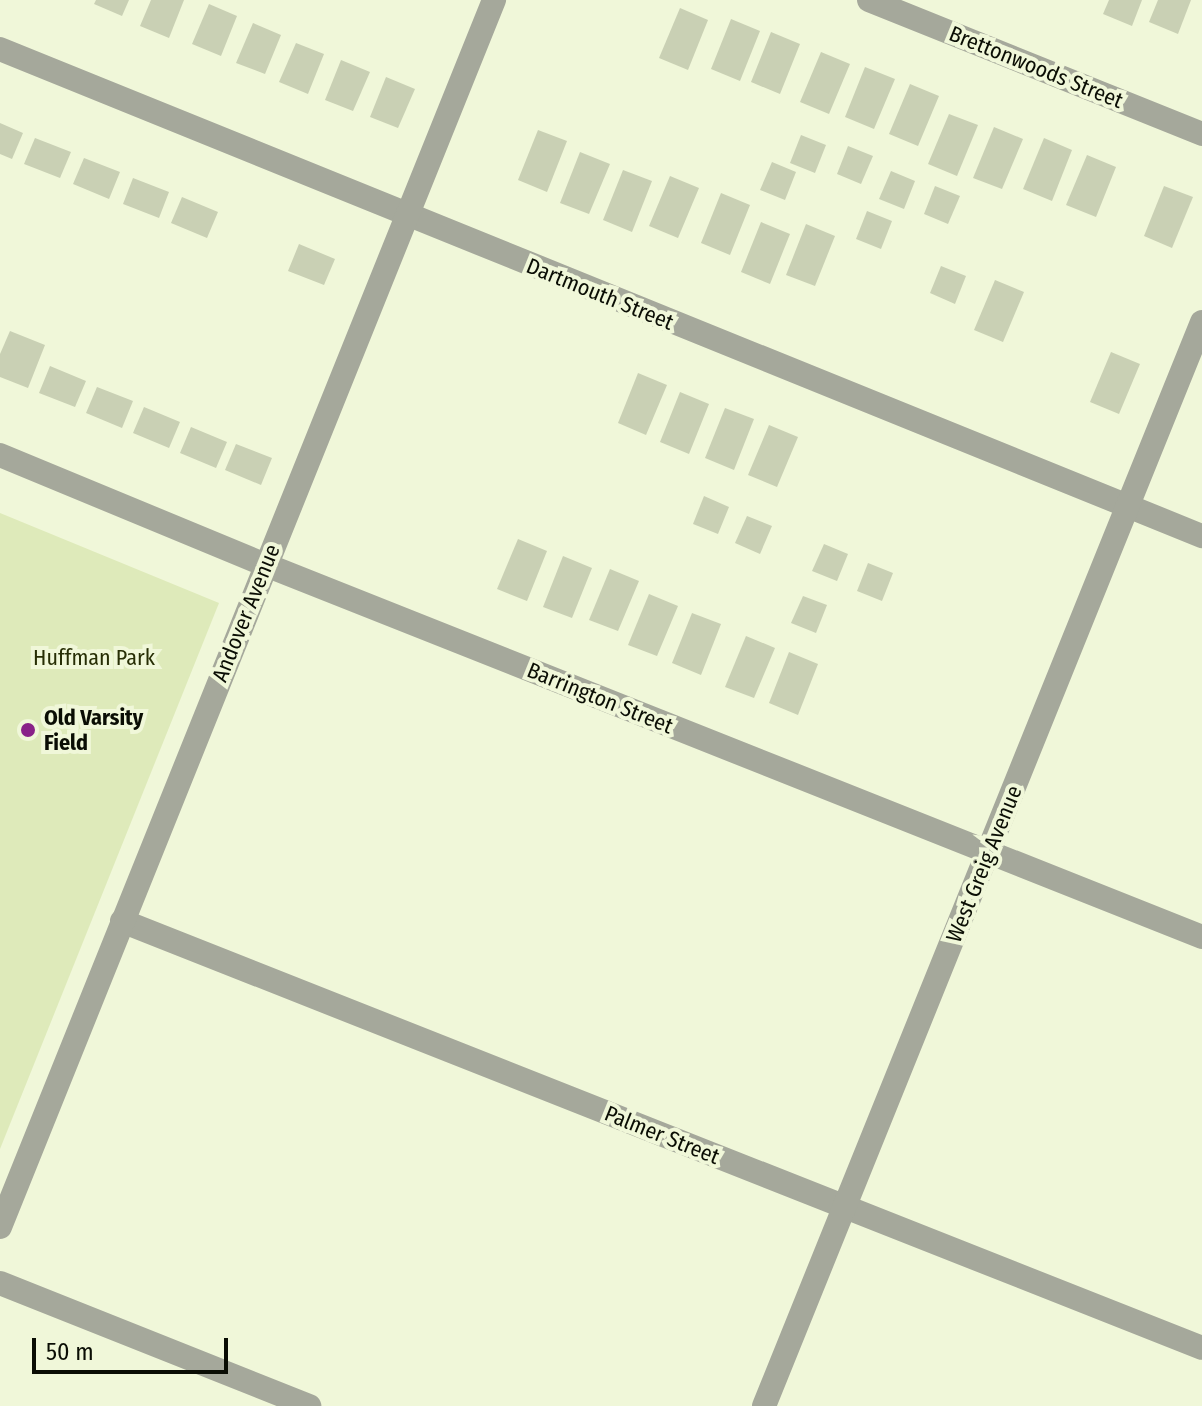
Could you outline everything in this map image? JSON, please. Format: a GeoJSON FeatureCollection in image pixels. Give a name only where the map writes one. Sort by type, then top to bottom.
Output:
{"type":"FeatureCollection","features":[{"type":"Feature","properties":{"kind":"street","name":"Andover Avenue"},"geometry":{"type":"LineString","coordinates":[[0,1227],[494,0]]}},
{"type":"Feature","properties":{"kind":"street","name":"Brettonwoods Street"},"geometry":{"type":"LineString","coordinates":[[869,0],[1202,134]]}},
{"type":"Feature","properties":{"kind":"street","name":"Dartmouth Street"},"geometry":{"type":"LineString","coordinates":[[0,49],[1202,536]]}},
{"type":"Feature","properties":{"kind":"street","name":"West Greig Avenue"},"geometry":{"type":"LineString","coordinates":[[764,1406],[1202,322]]}},
{"type":"Feature","properties":{"kind":"street","name":"Barrington Street"},"geometry":{"type":"LineString","coordinates":[[0,455],[266,565],[1202,937]]}},
{"type":"Feature","properties":{"kind":"street","name":"Palmer Street"},"geometry":{"type":"LineString","coordinates":[[122,921],[1202,1348]]}},
{"type":"Feature","properties":{"kind":"street"},"geometry":{"type":"LineString","coordinates":[[0,1283],[309,1406]]}},
{"type":"Feature","properties":{"kind":"green space","name":"Huffman Park"},"geometry":{"type":"Polygon","coordinates":[[[0,513],[219,603],[0,1149],[0,513]]]}},
{"type":"Feature","properties":{"kind":"building"},"geometry":{"type":"Polygon","coordinates":[[[96,0],[129,0],[122,16],[94,4],[96,0]]]}},
{"type":"Feature","properties":{"kind":"building"},"geometry":{"type":"Polygon","coordinates":[[[151,0],[184,0],[169,38],[140,26],[151,0]]]}},
{"type":"Feature","properties":{"kind":"building"},"geometry":{"type":"Polygon","coordinates":[[[1109,0],[1142,0],[1132,26],[1103,14],[1109,0]]]}},
{"type":"Feature","properties":{"kind":"building"},"geometry":{"type":"Polygon","coordinates":[[[1158,0],[1191,0],[1178,34],[1149,22],[1158,0]]]}},
{"type":"Feature","properties":{"kind":"building"},"geometry":{"type":"Polygon","coordinates":[[[209,4],[237,16],[221,56],[192,44],[209,4]]]}},
{"type":"Feature","properties":{"kind":"building"},"geometry":{"type":"Polygon","coordinates":[[[680,8],[708,20],[688,70],[659,58],[680,8]]]}},
{"type":"Feature","properties":{"kind":"building"},"geometry":{"type":"Polygon","coordinates":[[[731,19],[760,31],[740,81],[711,69],[731,19]]]}},
{"type":"Feature","properties":{"kind":"building"},"geometry":{"type":"Polygon","coordinates":[[[253,23],[281,35],[265,74],[236,63],[253,23]]]}},
{"type":"Feature","properties":{"kind":"building"},"geometry":{"type":"Polygon","coordinates":[[[771,32],[800,44],[780,94],[751,82],[771,32]]]}},
{"type":"Feature","properties":{"kind":"building"},"geometry":{"type":"Polygon","coordinates":[[[296,43],[324,54],[308,94],[279,82],[296,43]]]}},
{"type":"Feature","properties":{"kind":"building"},"geometry":{"type":"Polygon","coordinates":[[[821,52],[850,64],[829,114],[800,102],[821,52]]]}},
{"type":"Feature","properties":{"kind":"building"},"geometry":{"type":"Polygon","coordinates":[[[341,60],[370,72],[353,111],[325,100],[341,60]]]}},
{"type":"Feature","properties":{"kind":"building"},"geometry":{"type":"Polygon","coordinates":[[[865,67],[895,79],[874,129],[845,117],[865,67]]]}},
{"type":"Feature","properties":{"kind":"building"},"geometry":{"type":"Polygon","coordinates":[[[386,77],[415,89],[398,128],[370,117],[386,77]]]}},
{"type":"Feature","properties":{"kind":"building"},"geometry":{"type":"Polygon","coordinates":[[[910,84],[939,96],[918,146],[889,134],[910,84]]]}},
{"type":"Feature","properties":{"kind":"building"},"geometry":{"type":"Polygon","coordinates":[[[949,114],[978,125],[957,176],[928,164],[949,114]]]}},
{"type":"Feature","properties":{"kind":"building"},"geometry":{"type":"Polygon","coordinates":[[[0,123],[23,133],[12,159],[0,154],[0,123]]]}},
{"type":"Feature","properties":{"kind":"building"},"geometry":{"type":"Polygon","coordinates":[[[994,127],[1023,139],[1002,189],[973,178],[994,127]]]}},
{"type":"Feature","properties":{"kind":"building"},"geometry":{"type":"Polygon","coordinates":[[[538,130],[567,141],[547,192],[518,180],[538,130]]]}},
{"type":"Feature","properties":{"kind":"building"},"geometry":{"type":"Polygon","coordinates":[[[801,135],[826,145],[815,173],[790,163],[801,135]]]}},
{"type":"Feature","properties":{"kind":"building"},"geometry":{"type":"Polygon","coordinates":[[[35,138],[71,152],[60,178],[24,164],[35,138]]]}},
{"type":"Feature","properties":{"kind":"building"},"geometry":{"type":"Polygon","coordinates":[[[1044,138],[1072,150],[1052,201],[1023,189],[1044,138]]]}},
{"type":"Feature","properties":{"kind":"building"},"geometry":{"type":"Polygon","coordinates":[[[848,146],[873,156],[861,184],[837,174],[848,146]]]}},
{"type":"Feature","properties":{"kind":"building"},"geometry":{"type":"Polygon","coordinates":[[[580,152],[610,164],[589,214],[560,203],[580,152]]]}},
{"type":"Feature","properties":{"kind":"building"},"geometry":{"type":"Polygon","coordinates":[[[1087,155],[1116,167],[1096,217],[1066,205],[1087,155]]]}},
{"type":"Feature","properties":{"kind":"building"},"geometry":{"type":"Polygon","coordinates":[[[84,158],[120,172],[109,199],[73,184],[84,158]]]}},
{"type":"Feature","properties":{"kind":"building"},"geometry":{"type":"Polygon","coordinates":[[[772,162],[796,172],[785,200],[760,190],[772,162]]]}},
{"type":"Feature","properties":{"kind":"building"},"geometry":{"type":"Polygon","coordinates":[[[623,170],[652,181],[632,232],[603,220],[623,170]]]}},
{"type":"Feature","properties":{"kind":"building"},"geometry":{"type":"Polygon","coordinates":[[[891,171],[915,181],[904,209],[879,199],[891,171]]]}},
{"type":"Feature","properties":{"kind":"building"},"geometry":{"type":"Polygon","coordinates":[[[670,176],[699,188],[678,238],[649,226],[670,176]]]}},
{"type":"Feature","properties":{"kind":"building"},"geometry":{"type":"Polygon","coordinates":[[[133,178],[169,192],[159,218],[123,204],[133,178]]]}},
{"type":"Feature","properties":{"kind":"building"},"geometry":{"type":"Polygon","coordinates":[[[935,186],[960,196],[948,224],[924,214],[935,186]]]}},
{"type":"Feature","properties":{"kind":"building"},"geometry":{"type":"Polygon","coordinates":[[[1164,186],[1193,197],[1172,248],[1144,236],[1164,186]]]}},
{"type":"Feature","properties":{"kind":"building"},"geometry":{"type":"Polygon","coordinates":[[[721,193],[750,205],[730,255],[701,243],[721,193]]]}},
{"type":"Feature","properties":{"kind":"building"},"geometry":{"type":"Polygon","coordinates":[[[182,197],[218,212],[207,238],[171,223],[182,197]]]}},
{"type":"Feature","properties":{"kind":"building"},"geometry":{"type":"Polygon","coordinates":[[[867,211],[892,221],[881,249],[856,239],[867,211]]]}},
{"type":"Feature","properties":{"kind":"building"},"geometry":{"type":"Polygon","coordinates":[[[761,222],[790,234],[770,284],[741,272],[761,222]]]}},
{"type":"Feature","properties":{"kind":"building"},"geometry":{"type":"Polygon","coordinates":[[[806,224],[835,236],[815,286],[786,275],[806,224]]]}},
{"type":"Feature","properties":{"kind":"building"},"geometry":{"type":"Polygon","coordinates":[[[299,244],[335,259],[324,285],[288,271],[299,244]]]}},
{"type":"Feature","properties":{"kind":"building"},"geometry":{"type":"Polygon","coordinates":[[[941,266],[966,276],[955,304],[930,293],[941,266]]]}},
{"type":"Feature","properties":{"kind":"building"},"geometry":{"type":"Polygon","coordinates":[[[995,280],[1024,292],[1003,342],[974,330],[995,280]]]}},
{"type":"Feature","properties":{"kind":"building"},"geometry":{"type":"Polygon","coordinates":[[[10,331],[45,345],[28,388],[0,377],[0,354],[10,331]]]}},
{"type":"Feature","properties":{"kind":"building"},"geometry":{"type":"Polygon","coordinates":[[[1111,352],[1140,364],[1119,414],[1090,402],[1111,352]]]}},
{"type":"Feature","properties":{"kind":"building"},"geometry":{"type":"Polygon","coordinates":[[[50,366],[86,381],[75,407],[39,393],[50,366]]]}},
{"type":"Feature","properties":{"kind":"building"},"geometry":{"type":"Polygon","coordinates":[[[638,373],[667,385],[646,435],[618,423],[638,373]]]}},
{"type":"Feature","properties":{"kind":"building"},"geometry":{"type":"Polygon","coordinates":[[[97,387],[133,401],[122,428],[86,413],[97,387]]]}},
{"type":"Feature","properties":{"kind":"building"},"geometry":{"type":"Polygon","coordinates":[[[680,392],[709,404],[689,454],[660,442],[680,392]]]}},
{"type":"Feature","properties":{"kind":"building"},"geometry":{"type":"Polygon","coordinates":[[[144,407],[180,422],[169,448],[133,433],[144,407]]]}},
{"type":"Feature","properties":{"kind":"building"},"geometry":{"type":"Polygon","coordinates":[[[725,408],[754,419],[734,470],[705,458],[725,408]]]}},
{"type":"Feature","properties":{"kind":"building"},"geometry":{"type":"Polygon","coordinates":[[[769,425],[798,437],[777,487],[748,475],[769,425]]]}},
{"type":"Feature","properties":{"kind":"building"},"geometry":{"type":"Polygon","coordinates":[[[191,427],[227,442],[216,468],[180,453],[191,427]]]}},
{"type":"Feature","properties":{"kind":"building"},"geometry":{"type":"Polygon","coordinates":[[[236,444],[272,458],[261,485],[225,470],[236,444]]]}},
{"type":"Feature","properties":{"kind":"building"},"geometry":{"type":"Polygon","coordinates":[[[704,496],[729,507],[718,534],[693,524],[704,496]]]}},
{"type":"Feature","properties":{"kind":"building"},"geometry":{"type":"Polygon","coordinates":[[[747,516],[772,526],[760,554],[735,543],[747,516]]]}},
{"type":"Feature","properties":{"kind":"building"},"geometry":{"type":"Polygon","coordinates":[[[518,539],[547,551],[527,601],[497,589],[518,539]]]}},
{"type":"Feature","properties":{"kind":"building"},"geometry":{"type":"Polygon","coordinates":[[[824,544],[848,554],[837,581],[812,571],[824,544]]]}},
{"type":"Feature","properties":{"kind":"building"},"geometry":{"type":"Polygon","coordinates":[[[563,556],[592,568],[572,618],[543,607],[563,556]]]}},
{"type":"Feature","properties":{"kind":"building"},"geometry":{"type":"Polygon","coordinates":[[[868,563],[893,573],[882,601],[857,591],[868,563]]]}},
{"type":"Feature","properties":{"kind":"building"},"geometry":{"type":"Polygon","coordinates":[[[610,569],[639,581],[618,631],[589,620],[610,569]]]}},
{"type":"Feature","properties":{"kind":"building"},"geometry":{"type":"Polygon","coordinates":[[[649,594],[678,606],[657,656],[628,645],[649,594]]]}},
{"type":"Feature","properties":{"kind":"building"},"geometry":{"type":"Polygon","coordinates":[[[803,596],[827,605],[816,633],[791,623],[803,596]]]}},
{"type":"Feature","properties":{"kind":"building"},"geometry":{"type":"Polygon","coordinates":[[[692,613],[721,624],[701,675],[672,663],[692,613]]]}},
{"type":"Feature","properties":{"kind":"building"},"geometry":{"type":"Polygon","coordinates":[[[746,636],[775,648],[754,698],[725,687],[746,636]]]}},
{"type":"Feature","properties":{"kind":"building"},"geometry":{"type":"Polygon","coordinates":[[[789,652],[818,664],[798,715],[769,703],[789,652]]]}},
{"type":"Feature","properties":{"kind":"place","name":"Old Varsity Field"},"geometry":{"type":"Point","coordinates":[28,730]}}]}
